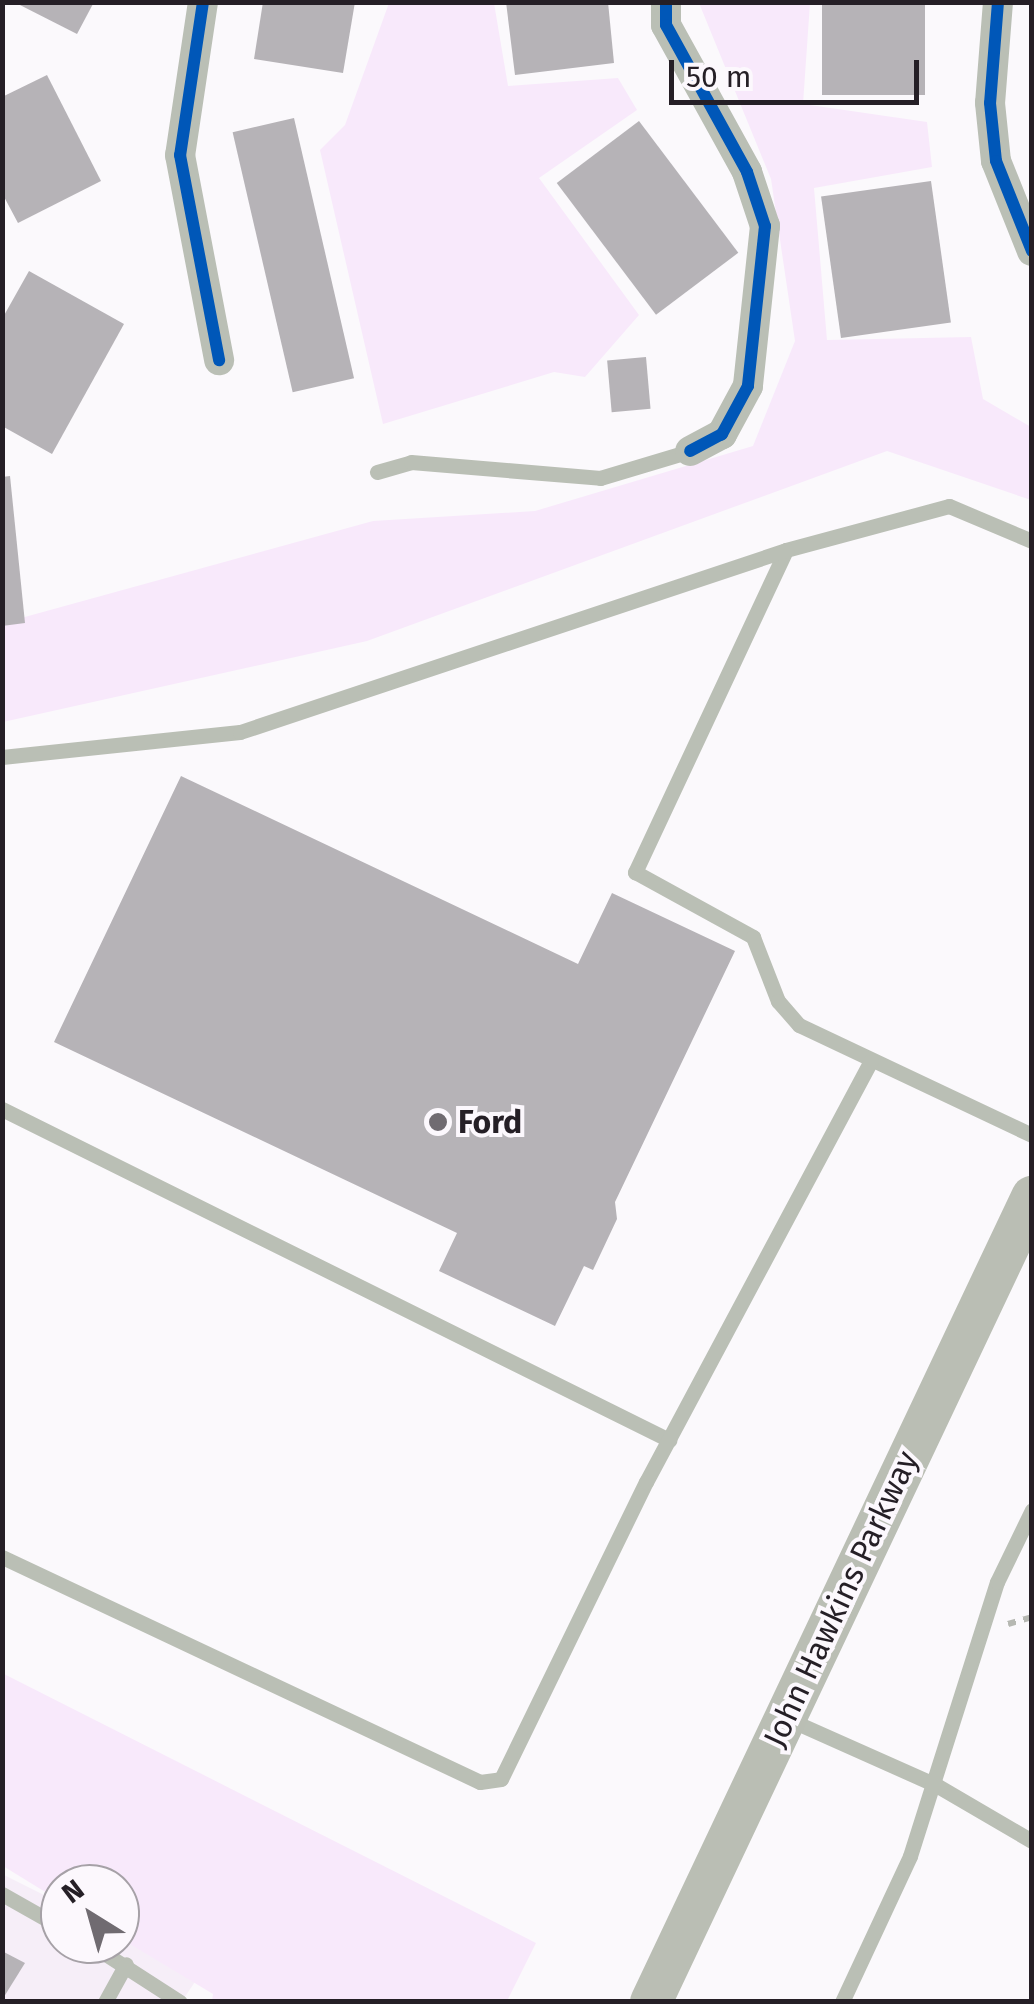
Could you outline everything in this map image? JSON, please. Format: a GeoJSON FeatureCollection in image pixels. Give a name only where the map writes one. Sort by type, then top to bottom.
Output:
{"type":"FeatureCollection","features":[{"type":"Feature","properties":{"kind":"main road","name":"John Hawkins Parkway"},"geometry":{"type":"LineString","coordinates":[[651,2002],[1032,1197]]}},
{"type":"Feature","properties":{"kind":"street"},"geometry":{"type":"LineString","coordinates":[[203,2],[180,155],[219,360]]}},
{"type":"Feature","properties":{"kind":"street"},"geometry":{"type":"LineString","coordinates":[[666,2],[666,25],[748,172],[765,226],[748,386],[722,434],[690,451]]}},
{"type":"Feature","properties":{"kind":"street"},"geometry":{"type":"LineString","coordinates":[[998,2],[990,103],[996,161],[1032,251]]}},
{"type":"Feature","properties":{"kind":"lane"},"geometry":{"type":"LineString","coordinates":[[377,472],[412,462],[600,478],[690,451]]}},
{"type":"Feature","properties":{"kind":"lane"},"geometry":{"type":"LineString","coordinates":[[2,757],[240,732],[786,550],[949,506],[1032,541]]}},
{"type":"Feature","properties":{"kind":"lane"},"geometry":{"type":"LineString","coordinates":[[786,550],[634,872],[753,937],[778,1001],[799,1025],[1032,1135]]}},
{"type":"Feature","properties":{"kind":"lane"},"geometry":{"type":"LineString","coordinates":[[2,1556],[480,1782],[501,1779],[669,1440],[872,1060]]}},
{"type":"Feature","properties":{"kind":"lane"},"geometry":{"type":"LineString","coordinates":[[2,1109],[669,1440]]}},
{"type":"Feature","properties":{"kind":"lane"},"geometry":{"type":"LineString","coordinates":[[842,2002],[936,1785],[998,1582],[1032,1510]]}},
{"type":"Feature","properties":{"kind":"lane"},"geometry":{"type":"LineString","coordinates":[[785,1718],[936,1785],[1032,1841]]}},
{"type":"Feature","properties":{"kind":"lane"},"geometry":{"type":"LineString","coordinates":[[2,1894],[40,1916]]}},
{"type":"Feature","properties":{"kind":"lane"},"geometry":{"type":"LineString","coordinates":[[106,2002],[126,1964],[180,2002]]}},
{"type":"Feature","properties":{"kind":"shaded area"},"geometry":{"type":"Polygon","coordinates":[[[389,3],[494,3],[508,86],[618,78],[637,110],[539,178],[639,315],[585,377],[554,372],[383,424],[320,150],[345,125],[389,3]]]}},
{"type":"Feature","properties":{"kind":"shaded area"},"geometry":{"type":"Polygon","coordinates":[[[699,3],[810,3],[803,104],[927,122],[932,167],[814,188],[827,340],[971,337],[983,399],[1031,427],[1031,500],[887,451],[367,641],[3,722],[3,623],[373,521],[535,511],[753,446],[795,341],[771,179],[699,3]]]}},
{"type":"Feature","properties":{"kind":"shaded area"},"geometry":{"type":"Polygon","coordinates":[[[2,1673],[536,1943],[507,2001],[212,2001],[213,1994],[140,1950],[140,1864],[40,1864],[40,1889],[3,1866],[2,1673]]]}},
{"type":"Feature","properties":{"kind":"shaded area"},"geometry":{"type":"Polygon","coordinates":[[[2,1874],[40,1893],[40,1964],[140,1964],[140,1945],[199,1976],[182,2001],[3,2001],[2,1874]]]}},
{"type":"Feature","properties":{"kind":"building"},"geometry":{"type":"Polygon","coordinates":[[[14,2],[94,2],[77,34],[14,2]]]}},
{"type":"Feature","properties":{"kind":"building"},"geometry":{"type":"Polygon","coordinates":[[[263,2],[355,2],[343,73],[254,59],[263,2]]]}},
{"type":"Feature","properties":{"kind":"building"},"geometry":{"type":"Polygon","coordinates":[[[506,2],[608,2],[614,63],[515,75],[506,2]]]}},
{"type":"Feature","properties":{"kind":"building"},"geometry":{"type":"Polygon","coordinates":[[[822,2],[925,2],[925,95],[822,95],[822,2]]]}},
{"type":"Feature","properties":{"kind":"building"},"geometry":{"type":"Polygon","coordinates":[[[47,75],[101,181],[18,223],[2,193],[2,97],[47,75]]]}},
{"type":"Feature","properties":{"kind":"building"},"geometry":{"type":"Polygon","coordinates":[[[294,118],[354,378],[293,392],[233,132],[294,118]]]}},
{"type":"Feature","properties":{"kind":"building"},"geometry":{"type":"Polygon","coordinates":[[[639,121],[738,253],[656,315],[557,183],[639,121]]]}},
{"type":"Feature","properties":{"kind":"building"},"geometry":{"type":"Polygon","coordinates":[[[931,181],[951,323],[841,338],[821,196],[931,181]]]}},
{"type":"Feature","properties":{"kind":"building"},"geometry":{"type":"Polygon","coordinates":[[[29,271],[124,324],[52,454],[2,426],[2,319],[29,271]]]}},
{"type":"Feature","properties":{"kind":"building"},"geometry":{"type":"Polygon","coordinates":[[[646,357],[651,409],[612,412],[607,360],[646,357]]]}},
{"type":"Feature","properties":{"kind":"building"},"geometry":{"type":"Polygon","coordinates":[[[10,476],[25,623],[2,626],[2,477],[10,476]]]}},
{"type":"Feature","properties":{"kind":"building","name":"Ford"},"geometry":{"type":"Polygon","coordinates":[[[181,776],[578,964],[612,893],[735,951],[615,1202],[617,1219],[593,1270],[584,1266],[555,1326],[439,1271],[457,1233],[54,1042],[181,776]]]}},
{"type":"Feature","properties":{"kind":"building"},"geometry":{"type":"Polygon","coordinates":[[[2,1951],[25,1963],[2,2000],[2,1951]]]}},
{"type":"Feature","properties":{"kind":"cycle path"},"geometry":{"type":"LineString","coordinates":[[203,2],[180,155],[219,360]]}},
{"type":"Feature","properties":{"kind":"cycle path"},"geometry":{"type":"LineString","coordinates":[[666,2],[666,25],[747,172],[765,226],[748,386],[722,434],[690,451]]}},
{"type":"Feature","properties":{"kind":"cycle path"},"geometry":{"type":"LineString","coordinates":[[998,2],[990,103],[996,161],[1032,251]]}},
{"type":"Feature","properties":{"kind":"place","name":"Ford"},"geometry":{"type":"Point","coordinates":[438,1122]}}]}
